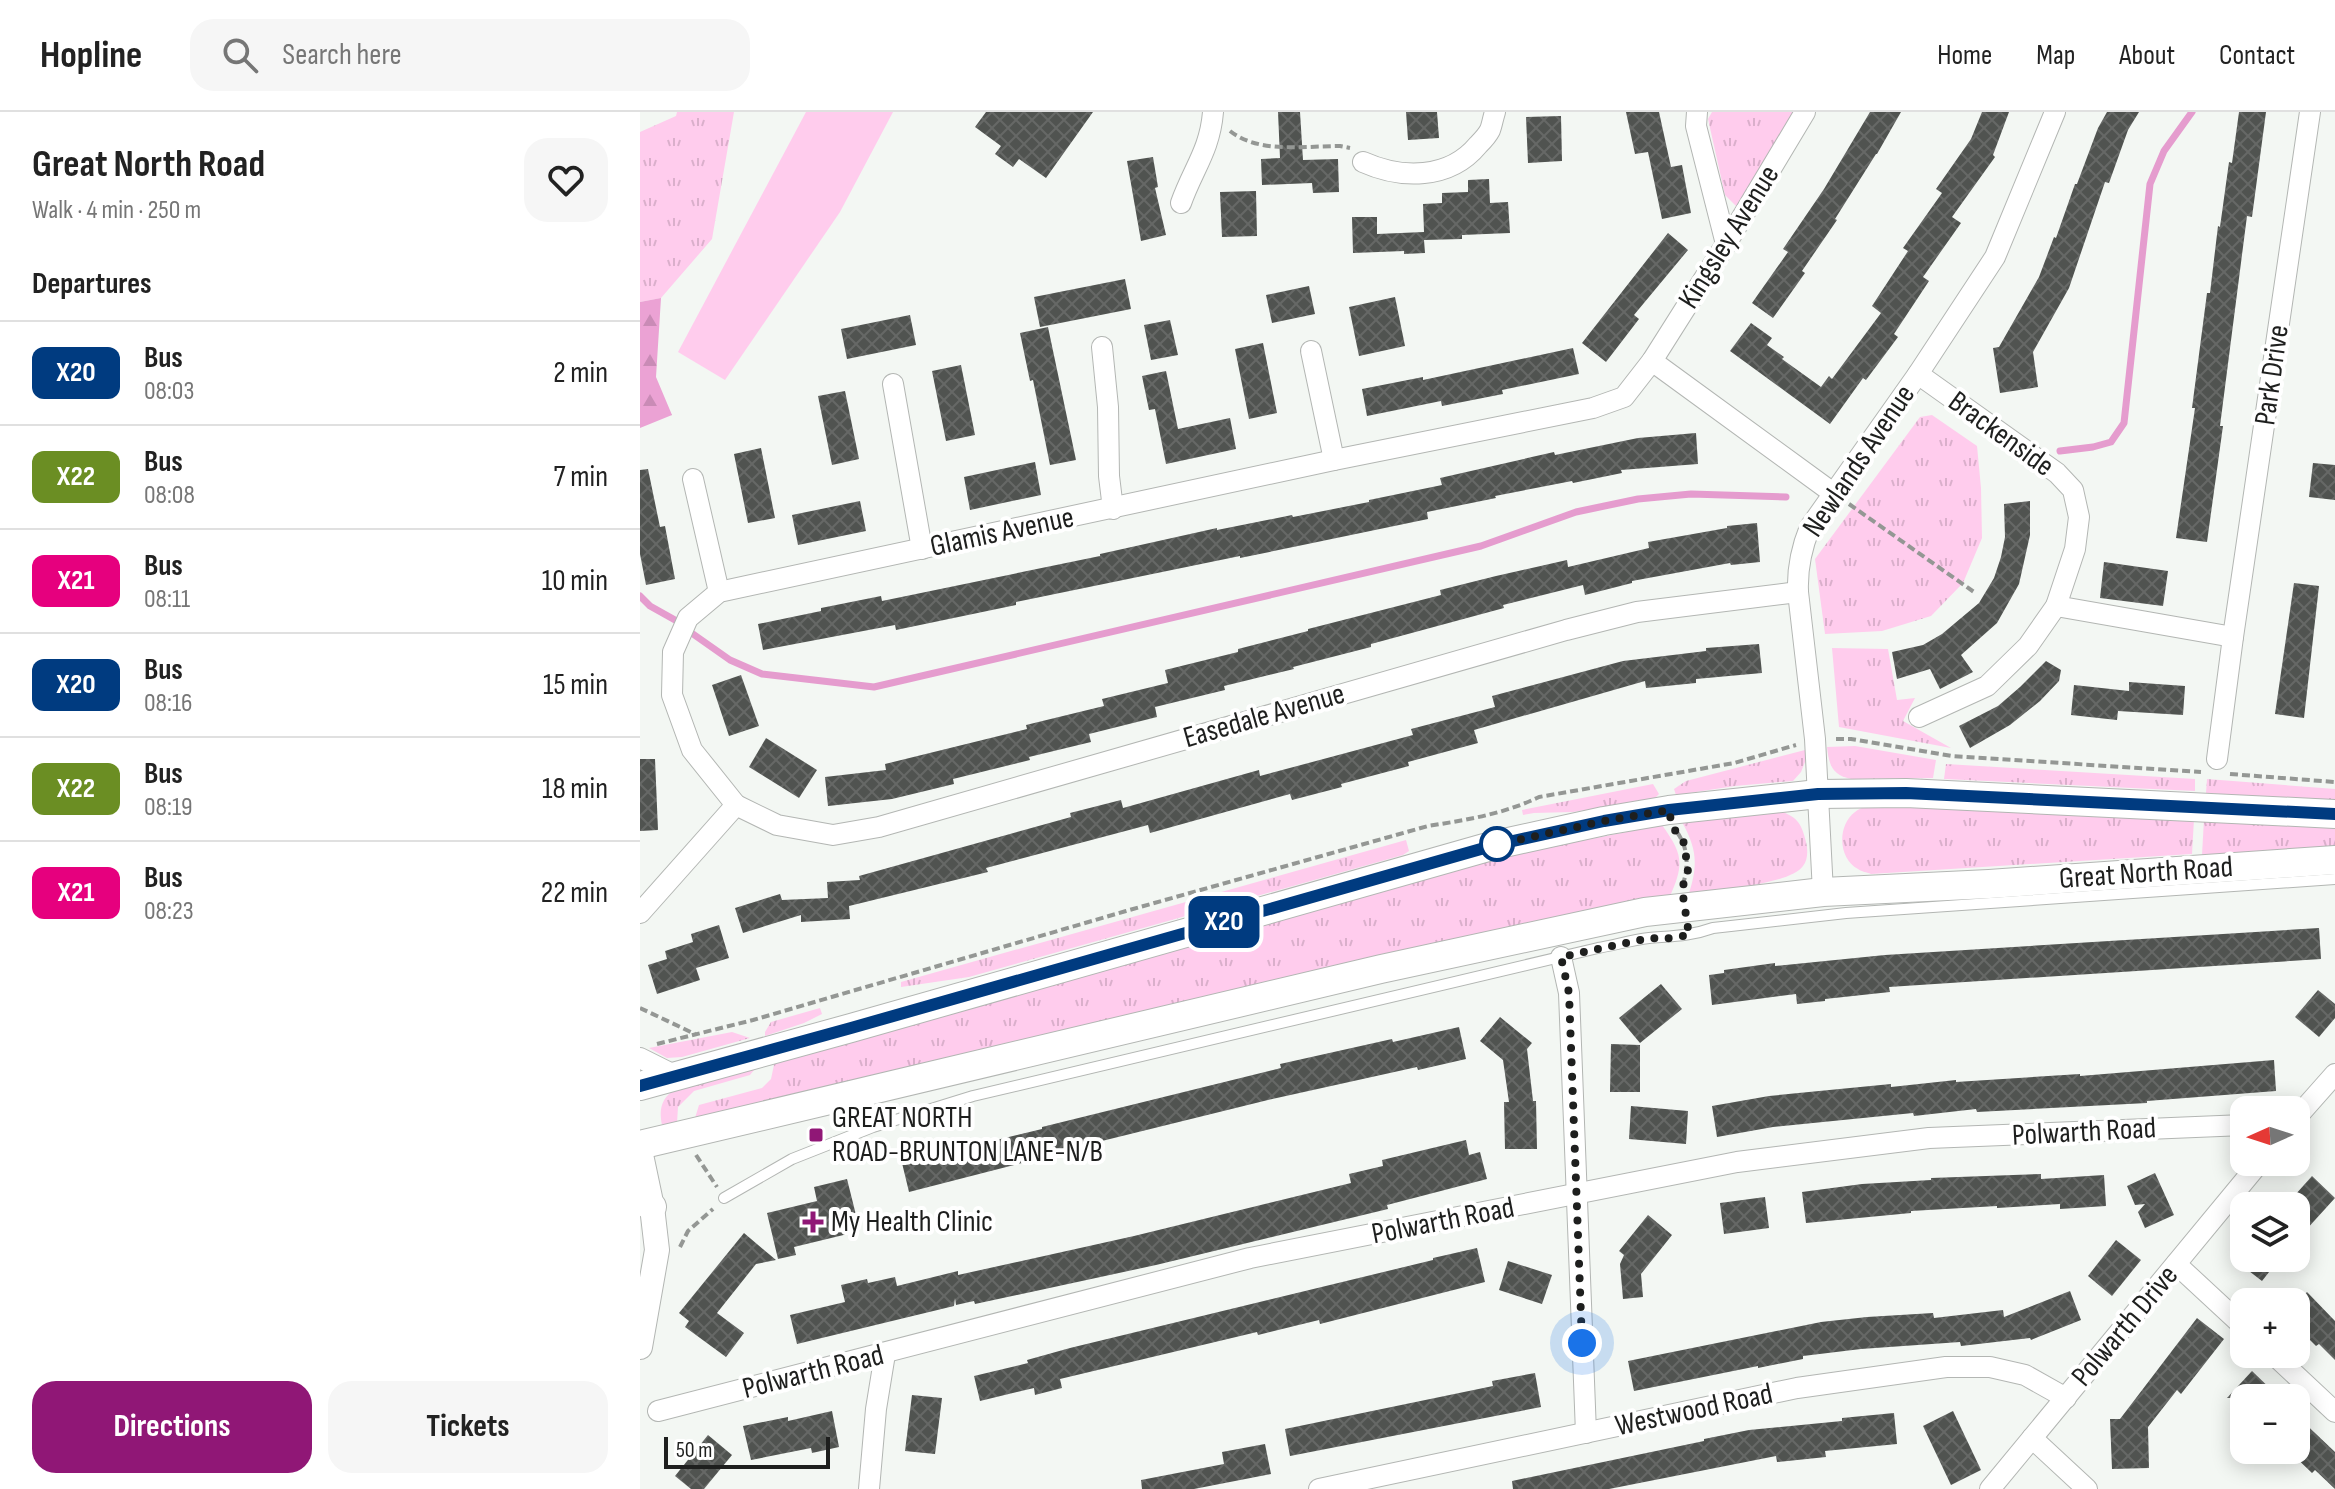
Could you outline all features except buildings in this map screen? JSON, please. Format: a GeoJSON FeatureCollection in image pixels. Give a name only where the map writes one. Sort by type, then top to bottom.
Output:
{"type":"FeatureCollection","features":[{"type":"Feature","properties":{"kind":"main road","name":"Great North Road"},"geometry":{"type":"LineString","coordinates":[[640,1086],[1495,845],[1669,810],[1818,794],[1906,793],[2335,814]]}},
{"type":"Feature","properties":{"kind":"main road","name":"Great North Road"},"geometry":{"type":"LineString","coordinates":[[640,1147],[1381,969],[1645,912],[1823,892],[2335,860]]}},
{"type":"Feature","properties":{"kind":"street"},"geometry":{"type":"LineString","coordinates":[[1363,162],[1380,170],[1402,174],[1438,172],[1469,156],[1490,131],[1495,112]]}},
{"type":"Feature","properties":{"kind":"street"},"geometry":{"type":"LineString","coordinates":[[1697,112],[1696,126],[1726,244]]}},
{"type":"Feature","properties":{"kind":"street","name":"Kingsley Avenue"},"geometry":{"type":"LineString","coordinates":[[1652,361],[1805,112]]}},
{"type":"Feature","properties":{"kind":"street","name":"Newlands Avenue"},"geometry":{"type":"LineString","coordinates":[[1823,892],[1815,739],[1798,592],[1797,570],[1801,548],[1810,527],[1918,374],[1995,257],[2055,112]]}},
{"type":"Feature","properties":{"kind":"street","name":"Park Drive"},"geometry":{"type":"LineString","coordinates":[[2217,759],[2310,112]]}},
{"type":"Feature","properties":{"kind":"street"},"geometry":{"type":"LineString","coordinates":[[1181,203],[1191,175],[1209,142],[1213,115]]}},
{"type":"Feature","properties":{"kind":"street"},"geometry":{"type":"LineString","coordinates":[[1102,347],[1113,509]]}},
{"type":"Feature","properties":{"kind":"street"},"geometry":{"type":"LineString","coordinates":[[1311,351],[1334,460]]}},
{"type":"Feature","properties":{"kind":"street"},"geometry":{"type":"LineString","coordinates":[[1652,361],[1833,493]]}},
{"type":"Feature","properties":{"kind":"street","name":"Glamis Avenue"},"geometry":{"type":"LineString","coordinates":[[736,805],[692,750],[672,695],[673,652],[688,618],[719,592],[1334,460],[1593,408],[1624,397],[1652,361]]}},
{"type":"Feature","properties":{"kind":"street","name":"Brackenside"},"geometry":{"type":"LineString","coordinates":[[1918,374],[2057,473],[2073,490],[2079,517],[2075,549],[2056,606],[2028,646],[1987,686],[1919,717]]}},
{"type":"Feature","properties":{"kind":"street"},"geometry":{"type":"LineString","coordinates":[[893,384],[922,549]]}},
{"type":"Feature","properties":{"kind":"street"},"geometry":{"type":"LineString","coordinates":[[693,479],[719,592]]}},
{"type":"Feature","properties":{"kind":"street","name":"Easedale Avenue"},"geometry":{"type":"LineString","coordinates":[[736,805],[777,825],[833,835],[879,827],[1566,630],[1637,612],[1798,592]]}},
{"type":"Feature","properties":{"kind":"street"},"geometry":{"type":"LineString","coordinates":[[2056,606],[2233,637]]}},
{"type":"Feature","properties":{"kind":"street"},"geometry":{"type":"LineString","coordinates":[[640,913],[736,805]]}},
{"type":"Feature","properties":{"kind":"street"},"geometry":{"type":"LineString","coordinates":[[1561,957],[1569,993],[1586,1433]]}},
{"type":"Feature","properties":{"kind":"street"},"geometry":{"type":"LineString","coordinates":[[647,1052],[647,1064],[674,1075]]}},
{"type":"Feature","properties":{"kind":"street"},"geometry":{"type":"LineString","coordinates":[[2310,1104],[2333,1082]]}},
{"type":"Feature","properties":{"kind":"street","name":"Polwarth Road"},"geometry":{"type":"LineString","coordinates":[[658,1411],[1250,1258],[1737,1162],[1929,1138],[2230,1126]]}},
{"type":"Feature","properties":{"kind":"street"},"geometry":{"type":"LineString","coordinates":[[640,1147],[646,1203],[657,1250],[645,1294],[640,1347]]}},
{"type":"Feature","properties":{"kind":"street","name":"Polwarth Drive"},"geometry":{"type":"LineString","coordinates":[[1990,1489],[2248,1176]]}},
{"type":"Feature","properties":{"kind":"street"},"geometry":{"type":"LineString","coordinates":[[2176,1264],[2230,1314]]}},
{"type":"Feature","properties":{"kind":"street"},"geometry":{"type":"LineString","coordinates":[[869,1489],[876,1409],[885,1354]]}},
{"type":"Feature","properties":{"kind":"street","name":"Westwood Road"},"geometry":{"type":"LineString","coordinates":[[1319,1489],[1797,1388],[1946,1367],[1990,1367],[2025,1375],[2066,1398]]}},
{"type":"Feature","properties":{"kind":"street"},"geometry":{"type":"LineString","coordinates":[[2288,1368],[2335,1412]]}},
{"type":"Feature","properties":{"kind":"street"},"geometry":{"type":"LineString","coordinates":[[2032,1438],[2087,1489]]}},
{"type":"Feature","properties":{"kind":"lane","name":"Great North Road"},"geometry":{"type":"LineString","coordinates":[[724,1198],[792,1159],[873,1127],[973,1096],[1650,938],[1663,939],[1697,934],[1713,928],[1846,913],[2335,879]]}},
{"type":"Feature","properties":{"kind":"path"},"geometry":{"type":"LineString","coordinates":[[1213,115],[1239,138],[1257,144],[1340,146],[1350,149],[1363,162]]}},
{"type":"Feature","properties":{"kind":"path"},"geometry":{"type":"LineString","coordinates":[[1833,493],[1974,592]]}},
{"type":"Feature","properties":{"kind":"path"},"geometry":{"type":"LineString","coordinates":[[1663,776],[1672,826],[1684,843],[1688,870],[1682,889],[1684,907]]}},
{"type":"Feature","properties":{"kind":"path"},"geometry":{"type":"LineString","coordinates":[[640,1008],[695,1034]]}},
{"type":"Feature","properties":{"kind":"path"},"geometry":{"type":"LineString","coordinates":[[647,1052],[695,1034],[753,1020]]}},
{"type":"Feature","properties":{"kind":"path"},"geometry":{"type":"LineString","coordinates":[[676,1257],[688,1231],[724,1198]]}},
{"type":"Feature","properties":{"kind":"green space"},"geometry":{"type":"Polygon","coordinates":[[[677,112],[734,112],[712,239],[661,298],[640,302],[640,132],[676,116],[677,112]]]}},
{"type":"Feature","properties":{"kind":"green space"},"geometry":{"type":"Polygon","coordinates":[[[806,112],[893,112],[840,212],[725,380],[678,352],[806,112]]]}},
{"type":"Feature","properties":{"kind":"green space"},"geometry":{"type":"Polygon","coordinates":[[[1712,112],[1794,112],[1737,207],[1725,195],[1708,119],[1712,112]]]}},
{"type":"Feature","properties":{"kind":"green space"},"geometry":{"type":"Polygon","coordinates":[[[661,298],[656,377],[672,415],[640,428],[640,302],[661,298]]]}},
{"type":"Feature","properties":{"kind":"green space"},"geometry":{"type":"Polygon","coordinates":[[[1932,415],[1977,446],[1982,538],[1963,583],[1931,616],[1882,631],[1825,634],[1815,559],[1920,417],[1932,415]]]}},
{"type":"Feature","properties":{"kind":"green space"},"geometry":{"type":"Polygon","coordinates":[[[1832,648],[1888,649],[1897,700],[1915,698],[1903,721],[1951,748],[1839,727],[1832,648]]]}},
{"type":"Feature","properties":{"kind":"green space"},"geometry":{"type":"Polygon","coordinates":[[[1855,746],[1936,760],[1933,778],[1851,779],[1840,775],[1833,768],[1827,747],[1855,746]]]}},
{"type":"Feature","properties":{"kind":"green space"},"geometry":{"type":"Polygon","coordinates":[[[1805,750],[1805,762],[1793,781],[1676,795],[1674,789],[1686,781],[1805,750]]]}},
{"type":"Feature","properties":{"kind":"green space"},"geometry":{"type":"Polygon","coordinates":[[[1946,764],[2195,779],[2195,791],[1944,779],[1946,764]]]}},
{"type":"Feature","properties":{"kind":"green space"},"geometry":{"type":"Polygon","coordinates":[[[2207,779],[2335,789],[2335,800],[2206,793],[2207,779]]]}},
{"type":"Feature","properties":{"kind":"green space"},"geometry":{"type":"Polygon","coordinates":[[[1653,784],[1659,794],[1654,799],[1573,812],[1523,815],[1522,810],[1653,784]]]}},
{"type":"Feature","properties":{"kind":"green space"},"geometry":{"type":"Polygon","coordinates":[[[1873,803],[2194,819],[2192,854],[1871,874],[1851,864],[1842,842],[1849,818],[1873,803]]]}},
{"type":"Feature","properties":{"kind":"green space"},"geometry":{"type":"Polygon","coordinates":[[[1774,809],[1792,817],[1802,829],[1807,852],[1803,866],[1783,878],[1768,882],[1689,893],[1694,857],[1682,822],[1774,809]]]}},
{"type":"Feature","properties":{"kind":"green space"},"geometry":{"type":"Polygon","coordinates":[[[2204,819],[2335,826],[2335,848],[2202,855],[2204,819]]]}},
{"type":"Feature","properties":{"kind":"green space"},"geometry":{"type":"Polygon","coordinates":[[[1662,825],[1674,843],[1679,859],[1678,875],[1670,896],[695,1118],[699,1105],[762,1088],[771,1079],[775,1060],[1454,866],[1662,825]]]}},
{"type":"Feature","properties":{"kind":"green space"},"geometry":{"type":"Polygon","coordinates":[[[1406,840],[1409,851],[1403,855],[969,977],[901,987],[901,982],[1406,840]]]}},
{"type":"Feature","properties":{"kind":"green space"},"geometry":{"type":"Polygon","coordinates":[[[820,1008],[822,1014],[765,1036],[771,1022],[820,1008]]]}},
{"type":"Feature","properties":{"kind":"green space"},"geometry":{"type":"Polygon","coordinates":[[[732,1032],[750,1038],[682,1057],[667,1058],[649,1048],[732,1032]]]}},
{"type":"Feature","properties":{"kind":"green space"},"geometry":{"type":"Polygon","coordinates":[[[758,1065],[750,1075],[694,1091],[678,1107],[677,1123],[662,1125],[662,1105],[675,1089],[758,1065]]]}},
{"type":"Feature","properties":{"kind":"waterway"},"geometry":{"type":"LineString","coordinates":[[2060,451],[2111,442],[2124,423],[2150,184],[2164,151],[2192,112]]}},
{"type":"Feature","properties":{"kind":"waterway"},"geometry":{"type":"LineString","coordinates":[[693,634],[730,660],[762,674],[874,687],[1481,546],[1576,512],[1638,499],[1691,494],[1786,497]]}},
{"type":"Feature","properties":{"kind":"waterway"},"geometry":{"type":"LineString","coordinates":[[640,596],[650,606],[675,620]]}},
{"type":"Feature","properties":{"kind":"bus line","name":"X20"},"geometry":{"type":"LineString","coordinates":[[640,1086],[1495,845],[1669,810],[1818,794],[1906,793],[2335,814]]}},
{"type":"Feature","properties":{"kind":"place","name":"GREAT NORTH ROAD-BRUNTON LANE-N/B"},"geometry":{"type":"Point","coordinates":[816,1135]}},
{"type":"Feature","properties":{"kind":"place","name":"My Health Clinic"},"geometry":{"type":"Point","coordinates":[813,1222]}},
{"type":"Feature","properties":{"kind":"route"},"geometry":{"type":"LineString","coordinates":[[1497,844],[1669,810],[1672,826],[1684,843],[1688,870],[1682,889],[1689,935],[1650,938],[1561,957],[1569,993],[1582,1343]]}}]}
